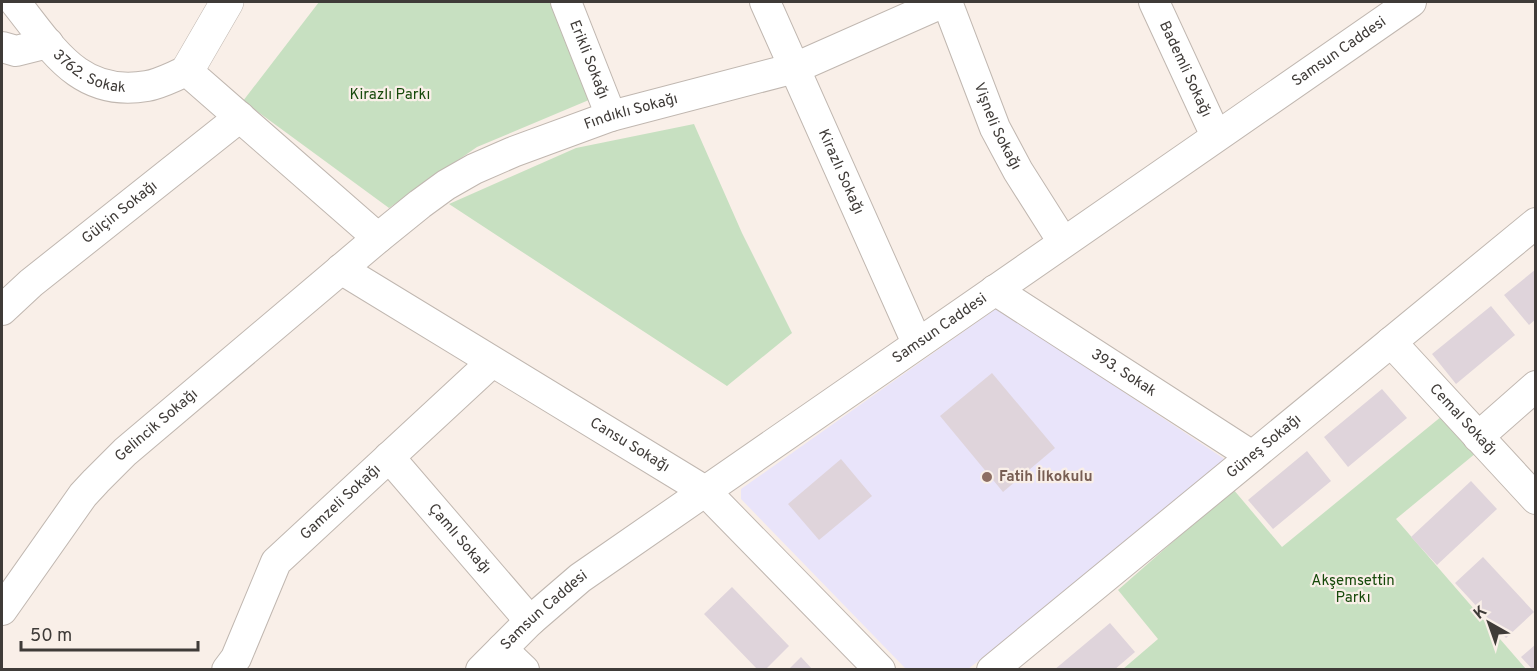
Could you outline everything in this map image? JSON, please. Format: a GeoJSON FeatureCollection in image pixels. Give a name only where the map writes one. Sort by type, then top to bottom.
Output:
{"type":"FeatureCollection","features":[{"type":"Feature","properties":{"kind":"main road"},"geometry":{"type":"LineString","coordinates":[[187,71],[227,2]]}},
{"type":"Feature","properties":{"kind":"street","name":"3762. Sokak"},"geometry":{"type":"LineString","coordinates":[[15,2],[60,58],[87,79],[117,89],[149,86],[187,71]]}},
{"type":"Feature","properties":{"kind":"street","name":"Erikli Sokağı"},"geometry":{"type":"LineString","coordinates":[[566,2],[611,116]]}},
{"type":"Feature","properties":{"kind":"street","name":"Kirazlı Sokağı"},"geometry":{"type":"LineString","coordinates":[[765,2],[917,344]]}},
{"type":"Feature","properties":{"kind":"street","name":"Fındıklı Sokağı"},"geometry":{"type":"LineString","coordinates":[[341,269],[420,204],[446,185],[474,169],[611,116],[795,68],[945,2]]}},
{"type":"Feature","properties":{"kind":"street","name":"Vişneli Sokağı"},"geometry":{"type":"LineString","coordinates":[[945,2],[1000,138],[1063,242]]}},
{"type":"Feature","properties":{"kind":"street","name":"Bademli Sokağı"},"geometry":{"type":"LineString","coordinates":[[1154,2],[1216,136]]}},
{"type":"Feature","properties":{"kind":"street","name":"Samsun Caddesi"},"geometry":{"type":"LineString","coordinates":[[492,659],[530,621],[580,578],[1411,2]]}},
{"type":"Feature","properties":{"kind":"street"},"geometry":{"type":"LineString","coordinates":[[2,47],[16,51],[48,43]]}},
{"type":"Feature","properties":{"kind":"street"},"geometry":{"type":"LineString","coordinates":[[187,71],[378,238]]}},
{"type":"Feature","properties":{"kind":"street","name":"Gülçin Sokağı"},"geometry":{"type":"LineString","coordinates":[[2,310],[31,283],[240,117]]}},
{"type":"Feature","properties":{"kind":"street","name":"Güneş Sokağı"},"geometry":{"type":"LineString","coordinates":[[992,669],[1536,223]]}},
{"type":"Feature","properties":{"kind":"street","name":"Cansu Sokağı"},"geometry":{"type":"LineString","coordinates":[[341,269],[705,491],[880,669]]}},
{"type":"Feature","properties":{"kind":"street","name":"Gelincik Sokağı"},"geometry":{"type":"LineString","coordinates":[[2,610],[83,495],[96,481],[134,445],[341,269]]}},
{"type":"Feature","properties":{"kind":"street","name":"393. Sokak"},"geometry":{"type":"LineString","coordinates":[[995,290],[1252,456]]}},
{"type":"Feature","properties":{"kind":"street","name":"Cemal Sokağı"},"geometry":{"type":"LineString","coordinates":[[1391,342],[1536,499]]}},
{"type":"Feature","properties":{"kind":"street","name":"Gamzeli Sokağı"},"geometry":{"type":"LineString","coordinates":[[227,669],[234,662],[276,562],[492,362]]}},
{"type":"Feature","properties":{"kind":"street"},"geometry":{"type":"LineString","coordinates":[[1478,437],[1536,386]]}},
{"type":"Feature","properties":{"kind":"street","name":"Çamlı Sokağı"},"geometry":{"type":"LineString","coordinates":[[389,457],[530,621]]}},
{"type":"Feature","properties":{"kind":"street"},"geometry":{"type":"LineString","coordinates":[[492,659],[524,669]]}},
{"type":"Feature","properties":{"kind":"shaded area","name":"Fatih İlkokulu"},"geometry":{"type":"Polygon","coordinates":[[[997,308],[1232,464],[968,669],[906,669],[741,499],[741,489],[997,308]]]}},
{"type":"Feature","properties":{"kind":"green space","name":"Kirazlı Parkı"},"geometry":{"type":"Polygon","coordinates":[[[319,2],[558,2],[596,97],[477,147],[389,208],[243,101],[319,2]]]}},
{"type":"Feature","properties":{"kind":"green space"},"geometry":{"type":"Polygon","coordinates":[[[694,124],[742,233],[792,333],[727,386],[449,204],[576,148],[694,124]]]}},
{"type":"Feature","properties":{"kind":"green space","name":"Akşemsettin Parkı"},"geometry":{"type":"Polygon","coordinates":[[[1442,416],[1476,453],[1396,519],[1526,669],[1123,669],[1158,639],[1118,590],[1233,489],[1282,547],[1442,416]]]}},
{"type":"Feature","properties":{"kind":"building"},"geometry":{"type":"Polygon","coordinates":[[[1536,269],[1536,319],[1529,325],[1504,295],[1536,269]]]}},
{"type":"Feature","properties":{"kind":"building"},"geometry":{"type":"Polygon","coordinates":[[[1491,306],[1515,335],[1456,384],[1432,354],[1491,306]]]}},
{"type":"Feature","properties":{"kind":"building"},"geometry":{"type":"Polygon","coordinates":[[[992,373],[1055,448],[1003,492],[940,416],[992,373]]]}},
{"type":"Feature","properties":{"kind":"building"},"geometry":{"type":"Polygon","coordinates":[[[1382,389],[1407,418],[1348,467],[1324,437],[1382,389]]]}},
{"type":"Feature","properties":{"kind":"building"},"geometry":{"type":"Polygon","coordinates":[[[1307,451],[1331,481],[1273,529],[1248,500],[1307,451]]]}},
{"type":"Feature","properties":{"kind":"building"},"geometry":{"type":"Polygon","coordinates":[[[841,459],[872,496],[819,540],[788,504],[841,459]]]}},
{"type":"Feature","properties":{"kind":"building"},"geometry":{"type":"Polygon","coordinates":[[[1471,481],[1497,509],[1437,565],[1411,537],[1471,481]]]}},
{"type":"Feature","properties":{"kind":"building"},"geometry":{"type":"Polygon","coordinates":[[[1483,557],[1534,612],[1506,638],[1455,583],[1483,557]]]}},
{"type":"Feature","properties":{"kind":"building"},"geometry":{"type":"Polygon","coordinates":[[[732,587],[789,646],[765,670],[758,670],[704,614],[732,587]]]}},
{"type":"Feature","properties":{"kind":"building"},"geometry":{"type":"Polygon","coordinates":[[[1110,623],[1135,652],[1114,670],[1054,670],[1110,623]]]}},
{"type":"Feature","properties":{"kind":"building"},"geometry":{"type":"Polygon","coordinates":[[[1536,644],[1536,670],[1533,670],[1521,657],[1536,644]]]}},
{"type":"Feature","properties":{"kind":"building"},"geometry":{"type":"Polygon","coordinates":[[[801,657],[813,670],[788,670],[801,657]]]}},
{"type":"Feature","properties":{"kind":"place","name":"Fatih İlkokulu"},"geometry":{"type":"Point","coordinates":[987,477]}}]}
